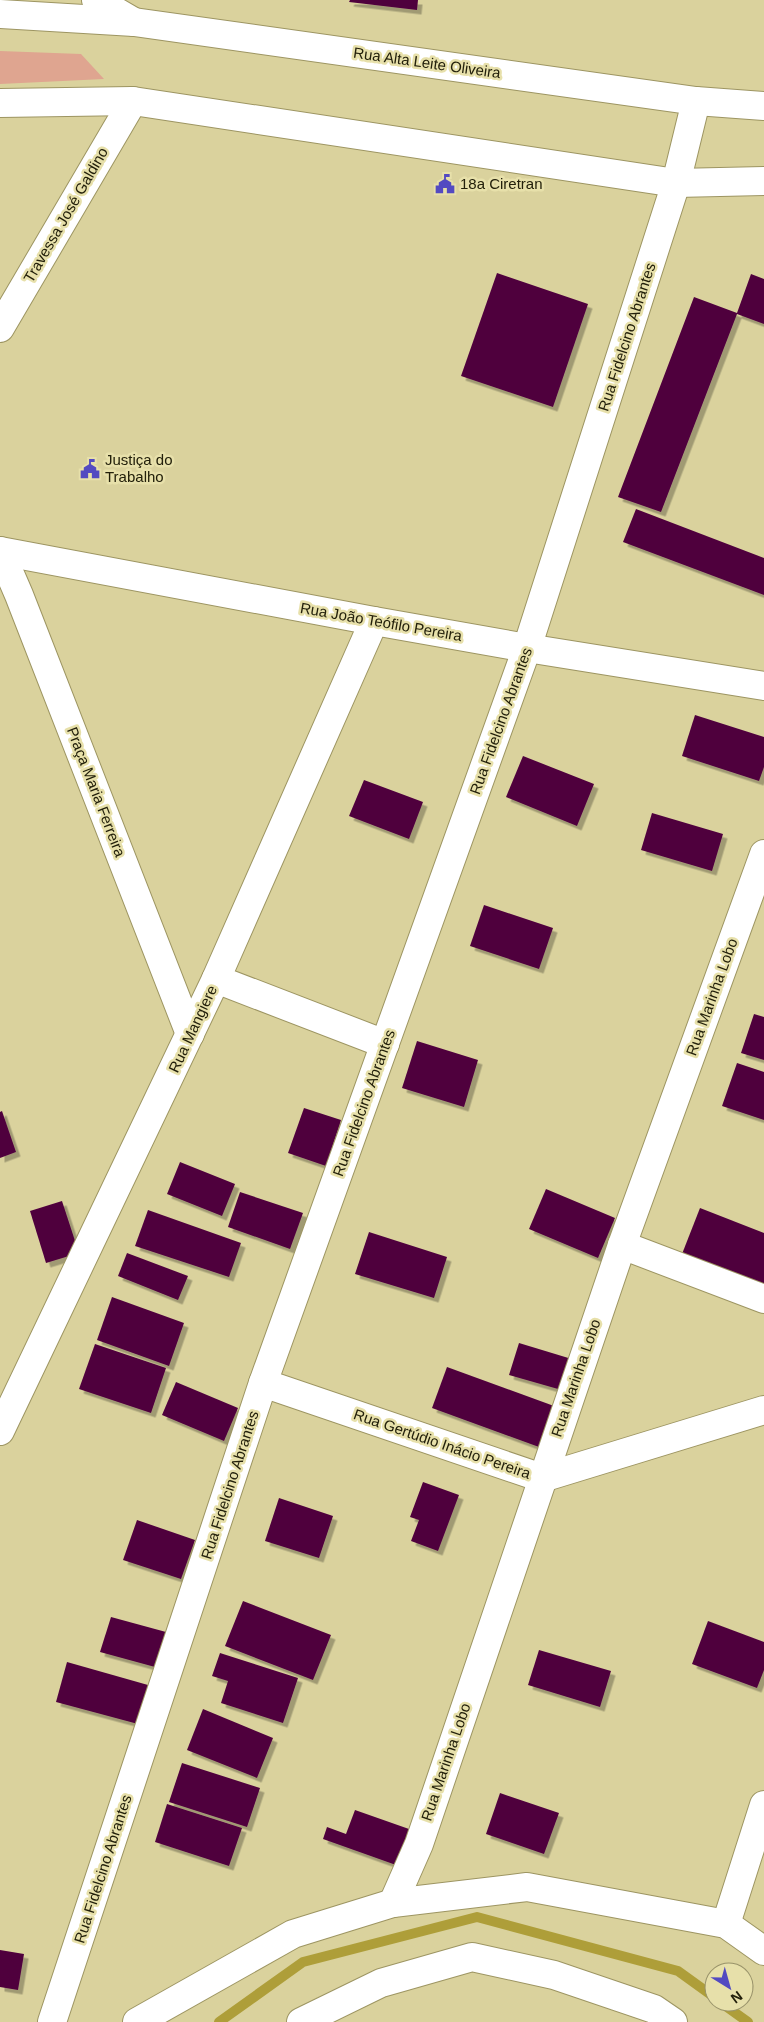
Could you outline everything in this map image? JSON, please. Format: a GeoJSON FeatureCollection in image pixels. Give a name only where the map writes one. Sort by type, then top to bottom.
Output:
{"type":"FeatureCollection","features":[{"type":"Feature","properties":{"kind":"street","name":"Rua Alta Leite Oliveira"},"geometry":{"type":"LineString","coordinates":[[96,0],[134,22],[696,101],[764,106]]}},
{"type":"Feature","properties":{"kind":"street"},"geometry":{"type":"LineString","coordinates":[[0,14],[134,22]]}},
{"type":"Feature","properties":{"kind":"street"},"geometry":{"type":"LineString","coordinates":[[0,103],[132,101],[676,184],[764,181]]}},
{"type":"Feature","properties":{"kind":"street","name":"Travessa José Galdino"},"geometry":{"type":"LineString","coordinates":[[0,328],[132,101]]}},
{"type":"Feature","properties":{"kind":"street","name":"Rua Fidelcino Abrantes"},"geometry":{"type":"LineString","coordinates":[[52,2022],[263,1383],[527,648],[676,184],[696,101]]}},
{"type":"Feature","properties":{"kind":"street","name":"Rua João Teófilo Pereira"},"geometry":{"type":"LineString","coordinates":[[0,551],[374,621],[764,686]]}},
{"type":"Feature","properties":{"kind":"street","name":"Praça Maria Ferreira"},"geometry":{"type":"LineString","coordinates":[[0,551],[19,595],[190,1034]]}},
{"type":"Feature","properties":{"kind":"street","name":"Rua Mangiere"},"geometry":{"type":"LineString","coordinates":[[0,1431],[216,979],[374,621]]}},
{"type":"Feature","properties":{"kind":"street","name":"Rua Marinha Lobo"},"geometry":{"type":"LineString","coordinates":[[393,1904],[419,1844],[622,1246],[764,854]]}},
{"type":"Feature","properties":{"kind":"street"},"geometry":{"type":"LineString","coordinates":[[216,979],[385,1044]]}},
{"type":"Feature","properties":{"kind":"street"},"geometry":{"type":"LineString","coordinates":[[622,1246],[764,1299]]}},
{"type":"Feature","properties":{"kind":"street","name":"Rua Gertúdio Inácio Pereira"},"geometry":{"type":"LineString","coordinates":[[263,1383],[542,1478],[764,1410]]}},
{"type":"Feature","properties":{"kind":"street"},"geometry":{"type":"LineString","coordinates":[[726,1924],[764,1805]]}},
{"type":"Feature","properties":{"kind":"street"},"geometry":{"type":"LineString","coordinates":[[137,2022],[293,1934],[393,1904],[527,1887],[726,1924],[764,1951]]}},
{"type":"Feature","properties":{"kind":"street"},"geometry":{"type":"LineString","coordinates":[[301,2022],[380,1983],[472,1957],[554,1974],[654,2009],[673,2022]]}},
{"type":"Feature","properties":{"kind":"shaded area"},"geometry":{"type":"Polygon","coordinates":[[[0,51],[81,54],[104,79],[0,84],[0,51]]]}},
{"type":"Feature","properties":{"kind":"building"},"geometry":{"type":"Polygon","coordinates":[[[350,0],[418,0],[417,10],[349,2],[350,0]]]}},
{"type":"Feature","properties":{"kind":"building"},"geometry":{"type":"Polygon","coordinates":[[[497,273],[588,304],[553,407],[461,376],[497,273]]]}},
{"type":"Feature","properties":{"kind":"building"},"geometry":{"type":"Polygon","coordinates":[[[751,274],[764,279],[764,324],[737,314],[661,512],[618,497],[694,297],[737,313],[751,274]]]}},
{"type":"Feature","properties":{"kind":"building"},"geometry":{"type":"Polygon","coordinates":[[[636,509],[764,558],[764,595],[623,542],[636,509]]]}},
{"type":"Feature","properties":{"kind":"building"},"geometry":{"type":"Polygon","coordinates":[[[695,715],[764,737],[764,767],[759,781],[682,756],[695,715]]]}},
{"type":"Feature","properties":{"kind":"building"},"geometry":{"type":"Polygon","coordinates":[[[523,756],[594,784],[577,826],[506,797],[523,756]]]}},
{"type":"Feature","properties":{"kind":"building"},"geometry":{"type":"Polygon","coordinates":[[[364,780],[423,802],[409,839],[349,816],[364,780]]]}},
{"type":"Feature","properties":{"kind":"building"},"geometry":{"type":"Polygon","coordinates":[[[652,813],[723,834],[712,871],[641,850],[652,813]]]}},
{"type":"Feature","properties":{"kind":"building"},"geometry":{"type":"Polygon","coordinates":[[[484,905],[553,928],[539,969],[470,946],[484,905]]]}},
{"type":"Feature","properties":{"kind":"building"},"geometry":{"type":"Polygon","coordinates":[[[754,1014],[764,1017],[764,1060],[741,1053],[754,1014]]]}},
{"type":"Feature","properties":{"kind":"building"},"geometry":{"type":"Polygon","coordinates":[[[417,1041],[478,1060],[464,1107],[402,1088],[417,1041]]]}},
{"type":"Feature","properties":{"kind":"building"},"geometry":{"type":"Polygon","coordinates":[[[737,1063],[764,1072],[764,1120],[722,1106],[737,1063]]]}},
{"type":"Feature","properties":{"kind":"building"},"geometry":{"type":"Polygon","coordinates":[[[304,1108],[341,1120],[326,1166],[288,1153],[304,1108]]]}},
{"type":"Feature","properties":{"kind":"building"},"geometry":{"type":"Polygon","coordinates":[[[2,1111],[16,1152],[0,1158],[0,1112],[2,1111]]]}},
{"type":"Feature","properties":{"kind":"building"},"geometry":{"type":"Polygon","coordinates":[[[180,1162],[235,1184],[222,1216],[167,1194],[180,1162]]]}},
{"type":"Feature","properties":{"kind":"building"},"geometry":{"type":"Polygon","coordinates":[[[546,1189],[615,1218],[598,1258],[529,1229],[546,1189]]]}},
{"type":"Feature","properties":{"kind":"building"},"geometry":{"type":"Polygon","coordinates":[[[240,1192],[303,1213],[290,1249],[228,1227],[240,1192]]]}},
{"type":"Feature","properties":{"kind":"building"},"geometry":{"type":"Polygon","coordinates":[[[62,1201],[79,1253],[46,1263],[30,1211],[62,1201]]]}},
{"type":"Feature","properties":{"kind":"building"},"geometry":{"type":"Polygon","coordinates":[[[700,1208],[764,1233],[764,1286],[682,1254],[700,1208]]]}},
{"type":"Feature","properties":{"kind":"building"},"geometry":{"type":"Polygon","coordinates":[[[148,1210],[241,1243],[229,1277],[135,1246],[148,1210]]]}},
{"type":"Feature","properties":{"kind":"building"},"geometry":{"type":"Polygon","coordinates":[[[369,1232],[447,1257],[434,1298],[355,1274],[369,1232]]]}},
{"type":"Feature","properties":{"kind":"building"},"geometry":{"type":"Polygon","coordinates":[[[127,1253],[188,1276],[178,1300],[118,1276],[127,1253]]]}},
{"type":"Feature","properties":{"kind":"building"},"geometry":{"type":"Polygon","coordinates":[[[112,1297],[184,1323],[169,1366],[97,1340],[112,1297]]]}},
{"type":"Feature","properties":{"kind":"building"},"geometry":{"type":"Polygon","coordinates":[[[519,1343],[575,1360],[565,1391],[509,1375],[519,1343]]]}},
{"type":"Feature","properties":{"kind":"building"},"geometry":{"type":"Polygon","coordinates":[[[95,1344],[166,1368],[151,1413],[79,1389],[95,1344]]]}},
{"type":"Feature","properties":{"kind":"building"},"geometry":{"type":"Polygon","coordinates":[[[447,1367],[554,1406],[539,1447],[432,1408],[447,1367]]]}},
{"type":"Feature","properties":{"kind":"building"},"geometry":{"type":"Polygon","coordinates":[[[176,1382],[238,1408],[224,1441],[162,1415],[176,1382]]]}},
{"type":"Feature","properties":{"kind":"building"},"geometry":{"type":"Polygon","coordinates":[[[423,1482],[459,1495],[438,1551],[411,1541],[419,1520],[410,1517],[423,1482]]]}},
{"type":"Feature","properties":{"kind":"building"},"geometry":{"type":"Polygon","coordinates":[[[279,1498],[333,1516],[319,1558],[265,1541],[279,1498]]]}},
{"type":"Feature","properties":{"kind":"building"},"geometry":{"type":"Polygon","coordinates":[[[137,1520],[195,1540],[181,1579],[123,1560],[137,1520]]]}},
{"type":"Feature","properties":{"kind":"building"},"geometry":{"type":"Polygon","coordinates":[[[243,1601],[331,1635],[313,1680],[225,1646],[243,1601]]]}},
{"type":"Feature","properties":{"kind":"building"},"geometry":{"type":"Polygon","coordinates":[[[111,1617],[166,1632],[155,1667],[100,1652],[111,1617]]]}},
{"type":"Feature","properties":{"kind":"building"},"geometry":{"type":"Polygon","coordinates":[[[708,1621],[764,1642],[764,1670],[757,1688],[692,1664],[708,1621]]]}},
{"type":"Feature","properties":{"kind":"building"},"geometry":{"type":"Polygon","coordinates":[[[539,1650],[611,1671],[600,1707],[528,1685],[539,1650]]]}},
{"type":"Feature","properties":{"kind":"building"},"geometry":{"type":"Polygon","coordinates":[[[220,1653],[298,1678],[283,1723],[221,1703],[228,1681],[212,1676],[220,1653]]]}},
{"type":"Feature","properties":{"kind":"building"},"geometry":{"type":"Polygon","coordinates":[[[67,1662],[148,1685],[138,1724],[56,1702],[67,1662]]]}},
{"type":"Feature","properties":{"kind":"building"},"geometry":{"type":"Polygon","coordinates":[[[203,1709],[273,1738],[257,1778],[187,1750],[203,1709]]]}},
{"type":"Feature","properties":{"kind":"building"},"geometry":{"type":"Polygon","coordinates":[[[182,1763],[260,1788],[247,1827],[169,1802],[182,1763]]]}},
{"type":"Feature","properties":{"kind":"building"},"geometry":{"type":"Polygon","coordinates":[[[500,1793],[559,1813],[544,1854],[486,1834],[500,1793]]]}},
{"type":"Feature","properties":{"kind":"building"},"geometry":{"type":"Polygon","coordinates":[[[167,1804],[242,1828],[229,1866],[155,1842],[167,1804]]]}},
{"type":"Feature","properties":{"kind":"building"},"geometry":{"type":"Polygon","coordinates":[[[355,1810],[409,1829],[396,1865],[323,1839],[327,1827],[346,1834],[355,1810]]]}},
{"type":"Feature","properties":{"kind":"building"},"geometry":{"type":"Polygon","coordinates":[[[0,1950],[24,1954],[18,1990],[0,1987],[0,1950]]]}},
{"type":"Feature","properties":{"kind":"waterway"},"geometry":{"type":"LineString","coordinates":[[219,2022],[303,1962],[477,1917],[678,1971],[704,1990]]}},
{"type":"Feature","properties":{"kind":"waterway"},"geometry":{"type":"LineString","coordinates":[[734,2012],[748,2022]]}},
{"type":"Feature","properties":{"kind":"place","name":"18a Ciretran"},"geometry":{"type":"Point","coordinates":[445,184]}},
{"type":"Feature","properties":{"kind":"place","name":"Justiça do Trabalho"},"geometry":{"type":"Point","coordinates":[90,469]}}]}
